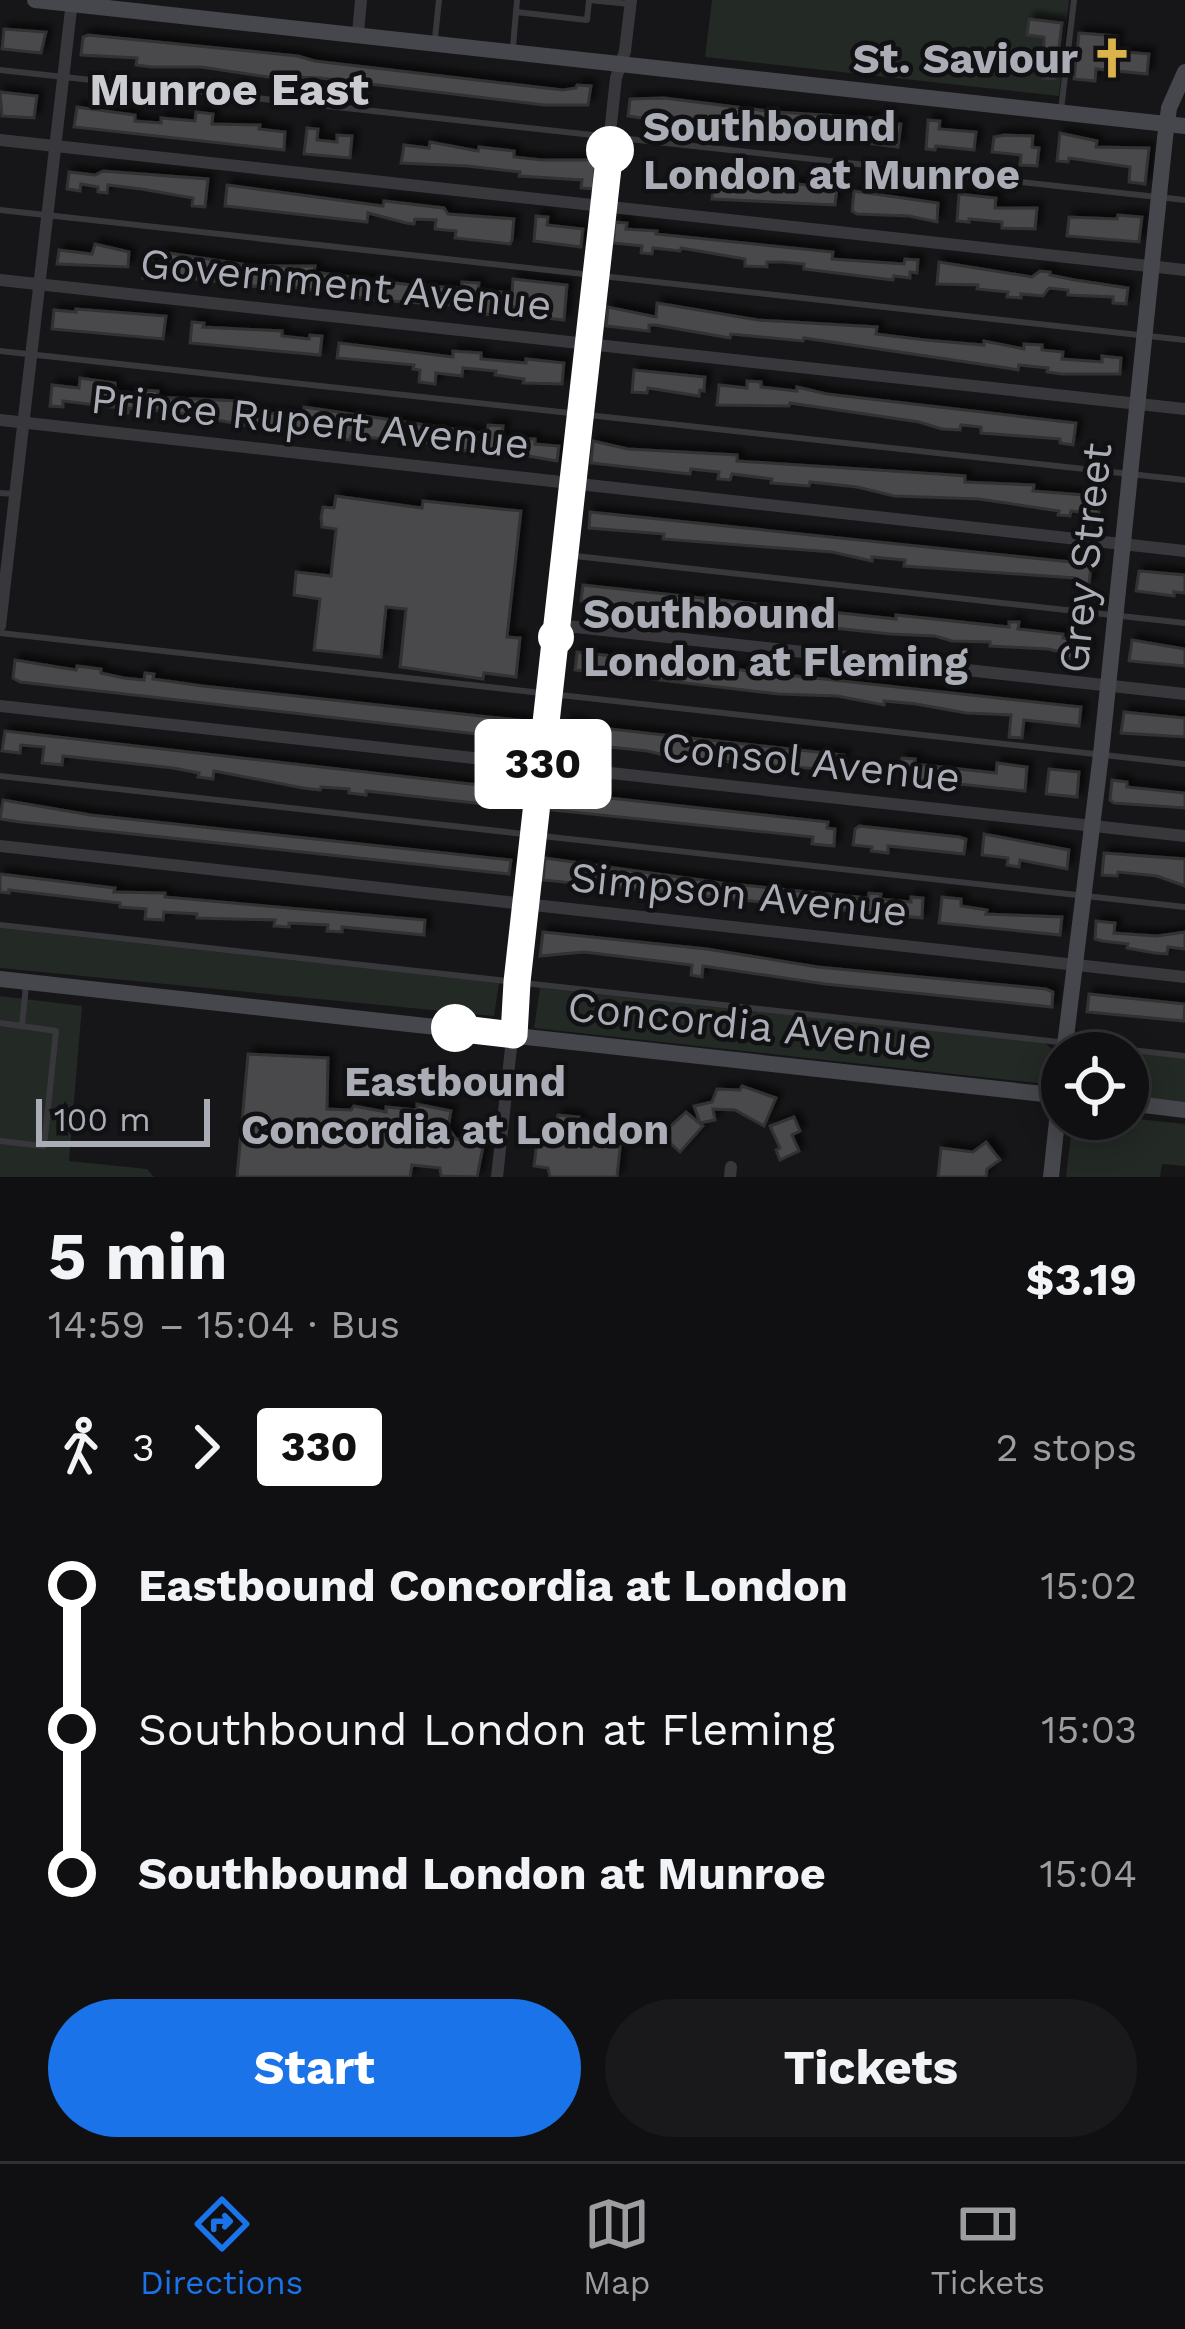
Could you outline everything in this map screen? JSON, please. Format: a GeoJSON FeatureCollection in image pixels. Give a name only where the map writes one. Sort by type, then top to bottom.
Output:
{"type":"FeatureCollection","features":[{"type":"Feature","properties":{"kind":"street"},"geometry":{"type":"LineString","coordinates":[[35,0],[216,11],[358,33],[1176,125]]}},
{"type":"Feature","properties":{"kind":"street"},"geometry":{"type":"LineString","coordinates":[[358,33],[361,0]]}},
{"type":"Feature","properties":{"kind":"street"},"geometry":{"type":"LineString","coordinates":[[0,630],[7,494],[32,354],[71,2]]}},
{"type":"Feature","properties":{"kind":"street"},"geometry":{"type":"LineString","coordinates":[[497,1177],[616,78],[630,2]]}},
{"type":"Feature","properties":{"kind":"street","name":"Grey Street"},"geometry":{"type":"LineString","coordinates":[[1067,1032],[1160,197],[1176,125],[1169,108],[1185,72]]}},
{"type":"Feature","properties":{"kind":"street"},"geometry":{"type":"LineString","coordinates":[[0,140],[1185,270]]}},
{"type":"Feature","properties":{"kind":"street","name":"Government Avenue"},"geometry":{"type":"LineString","coordinates":[[0,280],[1185,410]]}},
{"type":"Feature","properties":{"kind":"street","name":"Prince Rupert Avenue"},"geometry":{"type":"LineString","coordinates":[[0,420],[1185,551]]}},
{"type":"Feature","properties":{"kind":"street"},"geometry":{"type":"LineString","coordinates":[[558,625],[1185,694]]}},
{"type":"Feature","properties":{"kind":"street","name":"Consol Avenue"},"geometry":{"type":"LineString","coordinates":[[0,706],[1185,836]]}},
{"type":"Feature","properties":{"kind":"street","name":"Simpson Avenue"},"geometry":{"type":"LineString","coordinates":[[0,845],[1185,977]]}},
{"type":"Feature","properties":{"kind":"street","name":"Concordia Avenue"},"geometry":{"type":"LineString","coordinates":[[0,979],[1041,1094]]}},
{"type":"Feature","properties":{"kind":"street"},"geometry":{"type":"LineString","coordinates":[[1149,1106],[1185,1110]]}},
{"type":"Feature","properties":{"kind":"street"},"geometry":{"type":"LineString","coordinates":[[1052,1177],[1056,1140]]}},
{"type":"Feature","properties":{"kind":"lane"},"geometry":{"type":"LineString","coordinates":[[435,42],[439,0]]}},
{"type":"Feature","properties":{"kind":"lane"},"geometry":{"type":"LineString","coordinates":[[513,50],[517,0]]}},
{"type":"Feature","properties":{"kind":"lane"},"geometry":{"type":"LineString","coordinates":[[515,12],[586,20],[589,0],[630,2]]}},
{"type":"Feature","properties":{"kind":"lane"},"geometry":{"type":"LineString","coordinates":[[1061,112],[1074,0]]}},
{"type":"Feature","properties":{"kind":"lane"},"geometry":{"type":"LineString","coordinates":[[0,70],[1185,200]]}},
{"type":"Feature","properties":{"kind":"lane"},"geometry":{"type":"LineString","coordinates":[[0,210],[1185,340]]}},
{"type":"Feature","properties":{"kind":"lane"},"geometry":{"type":"LineString","coordinates":[[0,351],[1185,480]]}},
{"type":"Feature","properties":{"kind":"lane"},"geometry":{"type":"LineString","coordinates":[[566,555],[1185,623]]}},
{"type":"Feature","properties":{"kind":"lane"},"geometry":{"type":"LineString","coordinates":[[0,630],[1185,764]]}},
{"type":"Feature","properties":{"kind":"lane"},"geometry":{"type":"LineString","coordinates":[[0,776],[1185,907]]}},
{"type":"Feature","properties":{"kind":"lane"},"geometry":{"type":"LineString","coordinates":[[0,925],[1041,1045]]}},
{"type":"Feature","properties":{"kind":"lane"},"geometry":{"type":"LineString","coordinates":[[22,1025],[27,982]]}},
{"type":"Feature","properties":{"kind":"lane"},"geometry":{"type":"LineString","coordinates":[[0,1023],[56,1030],[44,1146],[0,1141]]}},
{"type":"Feature","properties":{"kind":"lane"},"geometry":{"type":"LineString","coordinates":[[1149,1054],[1185,1056]]}},
{"type":"Feature","properties":{"kind":"lane"},"geometry":{"type":"LineString","coordinates":[[406,1075],[507,1086]]}},
{"type":"Feature","properties":{"kind":"shaded area"},"geometry":{"type":"Polygon","coordinates":[[[712,0],[1069,0],[1059,96],[705,57],[712,0]]]}},
{"type":"Feature","properties":{"kind":"shaded area"},"geometry":{"type":"Polygon","coordinates":[[[0,928],[499,983],[494,1016],[0,968],[0,928]]]}},
{"type":"Feature","properties":{"kind":"shaded area"},"geometry":{"type":"Polygon","coordinates":[[[540,988],[1041,1043],[1041,1082],[1037,1083],[534,1028],[540,988]]]}},
{"type":"Feature","properties":{"kind":"shaded area"},"geometry":{"type":"Polygon","coordinates":[[[0,996],[82,1006],[69,1161],[147,1169],[154,1177],[0,1177],[0,996]]]}},
{"type":"Feature","properties":{"kind":"shaded area"},"geometry":{"type":"Polygon","coordinates":[[[1149,1055],[1185,1059],[1185,1102],[1149,1098],[1149,1055]]]}},
{"type":"Feature","properties":{"kind":"shaded area"},"geometry":{"type":"Polygon","coordinates":[[[1149,1120],[1185,1124],[1185,1166],[1162,1164],[1160,1177],[1066,1177],[1070,1140],[1149,1140],[1149,1120]]]}},
{"type":"Feature","properties":{"kind":"building"},"geometry":{"type":"Polygon","coordinates":[[[1029,19],[1062,23],[1055,79],[1043,78],[1044,37],[1027,35],[1029,19]]]}},
{"type":"Feature","properties":{"kind":"building"},"geometry":{"type":"Polygon","coordinates":[[[4,29],[46,32],[41,53],[2,49],[4,29]]]}},
{"type":"Feature","properties":{"kind":"building","name":"St. Saviour"},"geometry":{"type":"Polygon","coordinates":[[[1079,33],[1117,36],[1116,51],[1149,54],[1147,74],[1096,69],[1095,81],[1074,79],[1079,33]]]}},
{"type":"Feature","properties":{"kind":"building"},"geometry":{"type":"Polygon","coordinates":[[[83,37],[563,90],[591,86],[588,105],[544,105],[320,78],[296,77],[295,81],[201,67],[151,67],[136,65],[137,58],[81,55],[83,37]]]}},
{"type":"Feature","properties":{"kind":"building"},"geometry":{"type":"Polygon","coordinates":[[[0,92],[37,96],[34,118],[2,116],[0,92]]]}},
{"type":"Feature","properties":{"kind":"building"},"geometry":{"type":"Polygon","coordinates":[[[664,98],[886,119],[901,124],[898,147],[858,142],[859,128],[843,127],[842,134],[648,114],[648,119],[628,116],[630,99],[664,98]]]}},
{"type":"Feature","properties":{"kind":"building"},"geometry":{"type":"Polygon","coordinates":[[[77,107],[161,123],[161,118],[195,121],[196,112],[213,114],[212,124],[260,125],[259,129],[285,132],[284,150],[74,127],[77,107]]]}},
{"type":"Feature","properties":{"kind":"building"},"geometry":{"type":"Polygon","coordinates":[[[928,120],[940,121],[939,129],[976,132],[974,150],[926,149],[928,120]]]}},
{"type":"Feature","properties":{"kind":"building"},"geometry":{"type":"Polygon","coordinates":[[[307,128],[318,129],[317,140],[337,142],[337,135],[352,136],[350,158],[304,154],[307,128]]]}},
{"type":"Feature","properties":{"kind":"building"},"geometry":{"type":"Polygon","coordinates":[[[1060,133],[1097,141],[1096,147],[1149,148],[1145,184],[1129,182],[1130,167],[1069,158],[1068,162],[1057,161],[1060,133]]]}},
{"type":"Feature","properties":{"kind":"building"},"geometry":{"type":"Polygon","coordinates":[[[1033,136],[1032,147],[1039,148],[1037,166],[1020,165],[1021,155],[992,152],[994,137],[1033,136]]]}},
{"type":"Feature","properties":{"kind":"building"},"geometry":{"type":"Polygon","coordinates":[[[430,142],[478,151],[479,147],[514,151],[514,157],[596,160],[593,189],[581,188],[582,180],[401,163],[404,145],[429,148],[430,142]]]}},
{"type":"Feature","properties":{"kind":"building"},"geometry":{"type":"Polygon","coordinates":[[[103,171],[208,179],[205,207],[192,206],[193,198],[141,189],[108,185],[107,193],[81,184],[80,191],[67,189],[69,172],[95,175],[103,171]]]}},
{"type":"Feature","properties":{"kind":"building"},"geometry":{"type":"Polygon","coordinates":[[[714,179],[748,180],[748,187],[774,191],[775,186],[790,187],[790,183],[837,189],[835,205],[712,199],[714,179]]]}},
{"type":"Feature","properties":{"kind":"building"},"geometry":{"type":"Polygon","coordinates":[[[227,185],[514,219],[512,240],[510,244],[455,238],[456,231],[435,229],[436,220],[415,219],[414,224],[368,213],[367,222],[225,206],[227,185]]]}},
{"type":"Feature","properties":{"kind":"building"},"geometry":{"type":"Polygon","coordinates":[[[854,191],[938,203],[937,222],[857,214],[852,211],[854,191]]]}},
{"type":"Feature","properties":{"kind":"building"},"geometry":{"type":"Polygon","coordinates":[[[959,194],[996,198],[995,208],[1037,208],[1035,229],[957,221],[959,194]]]}},
{"type":"Feature","properties":{"kind":"building"},"geometry":{"type":"Polygon","coordinates":[[[1118,215],[1142,217],[1139,242],[1067,236],[1069,217],[1117,219],[1118,215]]]}},
{"type":"Feature","properties":{"kind":"building"},"geometry":{"type":"Polygon","coordinates":[[[536,216],[548,217],[547,225],[583,229],[581,247],[534,241],[536,216]]]}},
{"type":"Feature","properties":{"kind":"building"},"geometry":{"type":"Polygon","coordinates":[[[615,222],[627,223],[626,229],[656,234],[833,252],[832,259],[904,264],[905,259],[918,260],[917,273],[893,280],[804,269],[804,264],[745,266],[745,259],[681,248],[641,253],[642,246],[613,243],[615,222]]]}},
{"type":"Feature","properties":{"kind":"building"},"geometry":{"type":"Polygon","coordinates":[[[95,244],[129,252],[128,267],[57,264],[59,250],[92,254],[95,244]]]}},
{"type":"Feature","properties":{"kind":"building"},"geometry":{"type":"Polygon","coordinates":[[[162,252],[255,266],[315,266],[314,272],[411,285],[462,288],[462,282],[479,283],[478,290],[512,293],[513,279],[567,285],[564,320],[545,318],[546,311],[498,305],[497,315],[482,314],[482,307],[373,300],[268,283],[268,288],[156,274],[143,278],[144,261],[161,262],[162,252]]]}},
{"type":"Feature","properties":{"kind":"building"},"geometry":{"type":"Polygon","coordinates":[[[939,262],[1032,277],[1040,271],[1050,272],[1128,288],[1126,304],[1113,303],[1113,297],[1068,295],[1068,290],[1049,288],[1043,296],[1021,294],[1021,298],[977,289],[978,285],[937,284],[939,262]]]}},
{"type":"Feature","properties":{"kind":"building"},"geometry":{"type":"Polygon","coordinates":[[[657,303],[758,320],[877,327],[876,334],[925,340],[984,345],[984,341],[1024,349],[1024,344],[1042,345],[1042,350],[1063,352],[1062,359],[1102,362],[1102,356],[1121,358],[1120,374],[1061,374],[1019,365],[1018,370],[804,338],[731,334],[730,338],[655,325],[649,325],[649,331],[606,326],[608,307],[656,317],[657,303]]]}},
{"type":"Feature","properties":{"kind":"building"},"geometry":{"type":"Polygon","coordinates":[[[54,310],[166,316],[163,339],[52,329],[54,310]]]}},
{"type":"Feature","properties":{"kind":"building"},"geometry":{"type":"Polygon","coordinates":[[[192,322],[204,323],[203,327],[282,331],[282,336],[309,339],[310,335],[322,336],[320,355],[190,343],[192,322]]]}},
{"type":"Feature","properties":{"kind":"building"},"geometry":{"type":"Polygon","coordinates":[[[339,343],[453,357],[453,351],[481,353],[481,359],[564,363],[562,384],[523,383],[524,379],[495,375],[496,371],[463,368],[462,376],[436,373],[435,384],[419,382],[420,370],[413,369],[414,365],[337,358],[339,343]]]}},
{"type":"Feature","properties":{"kind":"building"},"geometry":{"type":"Polygon","coordinates":[[[634,370],[705,377],[704,391],[699,396],[648,388],[647,393],[632,392],[634,370]]]}},
{"type":"Feature","properties":{"kind":"building"},"geometry":{"type":"Polygon","coordinates":[[[80,378],[115,383],[115,391],[237,401],[247,411],[303,416],[304,407],[487,434],[488,425],[503,426],[502,438],[559,446],[557,461],[482,448],[482,452],[431,448],[431,443],[339,439],[320,432],[172,412],[129,408],[128,413],[118,412],[119,408],[63,401],[63,407],[50,406],[52,385],[79,388],[80,378]]]}},
{"type":"Feature","properties":{"kind":"building"},"geometry":{"type":"Polygon","coordinates":[[[747,381],[761,382],[761,387],[797,391],[797,387],[1076,423],[1073,445],[1060,443],[1060,439],[981,433],[981,427],[942,429],[790,403],[717,405],[719,385],[747,388],[747,381]]]}},
{"type":"Feature","properties":{"kind":"building"},"geometry":{"type":"Polygon","coordinates":[[[593,441],[628,449],[737,455],[737,461],[1034,485],[1033,491],[1097,496],[1099,514],[1071,511],[1070,516],[1058,515],[1059,511],[979,499],[894,496],[857,487],[771,483],[772,479],[732,474],[730,480],[718,479],[719,472],[691,469],[690,474],[591,463],[593,441]]]}},
{"type":"Feature","properties":{"kind":"building"},"geometry":{"type":"Polygon","coordinates":[[[336,496],[422,508],[423,501],[521,511],[507,637],[520,638],[516,677],[484,673],[483,679],[400,667],[406,609],[386,607],[381,657],[314,650],[320,599],[294,595],[296,572],[331,576],[336,529],[322,527],[321,517],[323,507],[334,508],[336,496]]]}},
{"type":"Feature","properties":{"kind":"building"},"geometry":{"type":"Polygon","coordinates":[[[590,512],[1071,562],[1091,566],[1089,585],[1074,583],[1074,578],[904,566],[905,560],[872,557],[872,561],[832,552],[663,539],[664,534],[589,528],[590,512]]]}},
{"type":"Feature","properties":{"kind":"building"},"geometry":{"type":"Polygon","coordinates":[[[1139,571],[1185,575],[1185,593],[1136,591],[1139,571]]]}},
{"type":"Feature","properties":{"kind":"building"},"geometry":{"type":"Polygon","coordinates":[[[583,585],[896,619],[896,615],[1009,627],[1009,622],[1019,622],[1018,629],[1063,634],[1063,638],[1089,644],[1087,660],[1064,658],[1065,653],[1048,649],[990,646],[990,642],[581,601],[583,585]]]}},
{"type":"Feature","properties":{"kind":"building"},"geometry":{"type":"Polygon","coordinates":[[[1132,640],[1185,649],[1185,666],[1129,661],[1132,640]]]}},
{"type":"Feature","properties":{"kind":"building"},"geometry":{"type":"Polygon","coordinates":[[[577,652],[1081,707],[1079,726],[1024,720],[1022,738],[1009,737],[1011,715],[575,670],[577,652]]]}},
{"type":"Feature","properties":{"kind":"building"},"geometry":{"type":"Polygon","coordinates":[[[15,660],[101,669],[101,673],[124,678],[144,680],[145,673],[154,674],[153,679],[203,686],[527,721],[525,736],[20,682],[13,678],[15,660]]]}},
{"type":"Feature","properties":{"kind":"building"},"geometry":{"type":"Polygon","coordinates":[[[1124,712],[1185,718],[1185,737],[1121,733],[1124,712]]]}},
{"type":"Feature","properties":{"kind":"building"},"geometry":{"type":"Polygon","coordinates":[[[566,721],[844,755],[842,771],[672,757],[563,742],[566,721]]]}},
{"type":"Feature","properties":{"kind":"building"},"geometry":{"type":"Polygon","coordinates":[[[5,731],[514,789],[521,791],[519,808],[303,788],[214,771],[213,779],[173,768],[63,756],[62,765],[42,763],[44,747],[21,745],[20,753],[2,751],[5,731]]]}},
{"type":"Feature","properties":{"kind":"building"},"geometry":{"type":"Polygon","coordinates":[[[902,758],[915,759],[915,764],[996,773],[997,763],[1027,767],[1025,791],[900,778],[902,758]]]}},
{"type":"Feature","properties":{"kind":"building"},"geometry":{"type":"Polygon","coordinates":[[[1049,769],[1079,772],[1077,797],[1046,794],[1049,769]]]}},
{"type":"Feature","properties":{"kind":"building"},"geometry":{"type":"Polygon","coordinates":[[[1112,780],[1127,782],[1127,787],[1185,793],[1185,808],[1114,803],[1110,800],[1112,780]]]}},
{"type":"Feature","properties":{"kind":"building"},"geometry":{"type":"Polygon","coordinates":[[[554,792],[828,822],[827,828],[835,829],[834,846],[812,844],[813,837],[552,810],[554,792]]]}},
{"type":"Feature","properties":{"kind":"building"},"geometry":{"type":"Polygon","coordinates":[[[3,800],[91,815],[511,860],[509,874],[20,822],[0,819],[3,800]]]}},
{"type":"Feature","properties":{"kind":"building"},"geometry":{"type":"Polygon","coordinates":[[[859,826],[959,837],[966,839],[964,854],[888,846],[888,853],[871,851],[872,847],[853,845],[859,826]]]}},
{"type":"Feature","properties":{"kind":"building"},"geometry":{"type":"Polygon","coordinates":[[[984,834],[1069,850],[1067,869],[1020,860],[1019,867],[1007,865],[1008,858],[982,855],[984,834]]]}},
{"type":"Feature","properties":{"kind":"building"},"geometry":{"type":"Polygon","coordinates":[[[1104,853],[1185,859],[1185,886],[1157,876],[1102,875],[1104,853]]]}},
{"type":"Feature","properties":{"kind":"building"},"geometry":{"type":"Polygon","coordinates":[[[545,858],[722,883],[868,898],[869,893],[881,894],[880,899],[911,902],[911,897],[923,898],[922,918],[543,880],[545,858]]]}},
{"type":"Feature","properties":{"kind":"building"},"geometry":{"type":"Polygon","coordinates":[[[0,874],[115,888],[114,892],[425,920],[424,935],[342,927],[342,932],[327,931],[328,925],[274,926],[275,920],[197,918],[197,914],[164,912],[163,920],[145,919],[146,909],[120,907],[120,903],[0,892],[0,874]]]}},
{"type":"Feature","properties":{"kind":"building"},"geometry":{"type":"Polygon","coordinates":[[[942,897],[961,899],[961,906],[987,910],[986,914],[1062,917],[1060,935],[939,923],[942,897]]]}},
{"type":"Feature","properties":{"kind":"building"},"geometry":{"type":"Polygon","coordinates":[[[1096,921],[1115,923],[1114,933],[1157,936],[1185,932],[1185,949],[1168,947],[1167,954],[1155,953],[1095,939],[1096,921]]]}},
{"type":"Feature","properties":{"kind":"building"},"geometry":{"type":"Polygon","coordinates":[[[543,932],[707,949],[818,967],[1046,989],[1053,992],[1052,1007],[825,984],[703,966],[702,977],[691,975],[692,965],[584,952],[540,956],[543,932]]]}},
{"type":"Feature","properties":{"kind":"building"},"geometry":{"type":"Polygon","coordinates":[[[1089,994],[1185,1004],[1184,1021],[1087,1012],[1089,994]]]}},
{"type":"Feature","properties":{"kind":"building"},"geometry":{"type":"Polygon","coordinates":[[[248,1054],[328,1058],[327,1109],[351,1110],[354,1106],[386,1112],[386,1107],[417,1110],[417,1104],[451,1111],[448,1128],[456,1139],[484,1142],[477,1177],[441,1176],[440,1168],[412,1165],[410,1177],[237,1177],[248,1054]]]}},
{"type":"Feature","properties":{"kind":"building"},"geometry":{"type":"Polygon","coordinates":[[[742,1086],[776,1098],[764,1126],[735,1110],[713,1109],[715,1120],[700,1123],[694,1106],[712,1102],[717,1089],[740,1090],[742,1086]]]}},
{"type":"Feature","properties":{"kind":"building"},"geometry":{"type":"Polygon","coordinates":[[[686,1112],[703,1126],[680,1152],[661,1135],[686,1112]]]}},
{"type":"Feature","properties":{"kind":"building"},"geometry":{"type":"Polygon","coordinates":[[[558,1115],[579,1117],[578,1124],[622,1129],[617,1177],[550,1177],[548,1168],[534,1166],[537,1141],[551,1142],[558,1115]]]}},
{"type":"Feature","properties":{"kind":"building"},"geometry":{"type":"Polygon","coordinates":[[[794,1117],[800,1131],[792,1135],[799,1151],[780,1160],[770,1126],[794,1117]]]}},
{"type":"Feature","properties":{"kind":"building"},"geometry":{"type":"Polygon","coordinates":[[[986,1142],[1000,1160],[987,1169],[986,1177],[938,1177],[941,1148],[973,1152],[986,1142]]]}},
{"type":"Feature","properties":{"kind":"bus line","name":"330"},"geometry":{"type":"LineString","coordinates":[[455,1028],[514,1035],[610,150]]}},
{"type":"Feature","properties":{"kind":"place","name":"St. Saviour"},"geometry":{"type":"Point","coordinates":[1112,58]}},
{"type":"Feature","properties":{"kind":"place","name":"Southbound London at Munroe"},"geometry":{"type":"Point","coordinates":[610,150]}},
{"type":"Feature","properties":{"kind":"place","name":"Southbound London at Fleming"},"geometry":{"type":"Point","coordinates":[556,637]}},
{"type":"Feature","properties":{"kind":"place","name":"Eastbound Concordia at London"},"geometry":{"type":"Point","coordinates":[455,1028]}},
{"type":"Feature","properties":{"kind":"district","name":"Munroe East"},"geometry":{"type":"Point","coordinates":[229,89]}}]}
